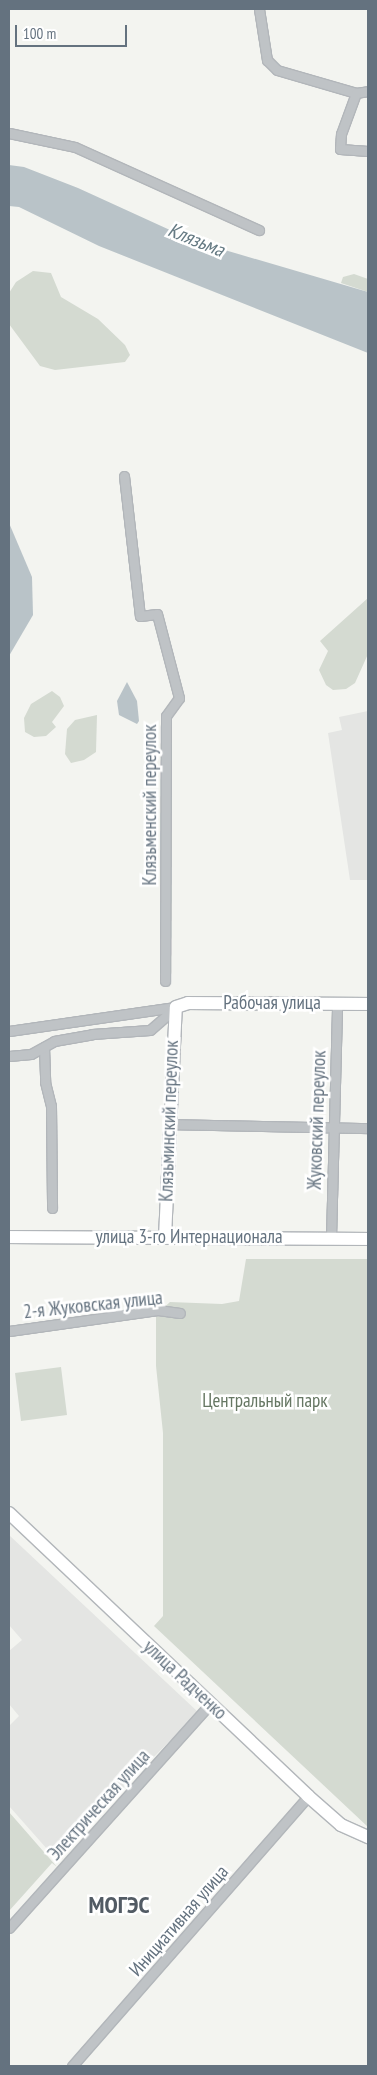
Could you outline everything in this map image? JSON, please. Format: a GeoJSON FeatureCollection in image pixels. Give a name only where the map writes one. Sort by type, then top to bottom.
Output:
{"type":"FeatureCollection","features":[{"type":"Feature","properties":{"kind":"main road","name":"Рабочая улица"},"geometry":{"type":"LineString","coordinates":[[176,1006],[188,1003],[368,1004]]}},
{"type":"Feature","properties":{"kind":"main road","name":"Клязьминский переулок"},"geometry":{"type":"LineString","coordinates":[[164,1237],[176,1006]]}},
{"type":"Feature","properties":{"kind":"main road","name":"улица 3-го Интернационала"},"geometry":{"type":"LineString","coordinates":[[9,1237],[368,1239]]}},
{"type":"Feature","properties":{"kind":"main road","name":"улица Радченко"},"geometry":{"type":"LineString","coordinates":[[9,1513],[308,1796],[341,1825],[368,1837]]}},
{"type":"Feature","properties":{"kind":"street"},"geometry":{"type":"LineString","coordinates":[[259,9],[267,60],[271,65],[356,93],[368,91]]}},
{"type":"Feature","properties":{"kind":"street"},"geometry":{"type":"LineString","coordinates":[[356,93],[341,134],[340,149],[368,150]]}},
{"type":"Feature","properties":{"kind":"street"},"geometry":{"type":"LineString","coordinates":[[9,133],[75,147],[259,230]]}},
{"type":"Feature","properties":{"kind":"street","name":"Клязьменский переулок"},"geometry":{"type":"LineString","coordinates":[[124,476],[140,616],[157,614],[179,698],[166,716],[165,981]]}},
{"type":"Feature","properties":{"kind":"street","name":"Жуковский переулок"},"geometry":{"type":"LineString","coordinates":[[331,1238],[337,1004]]}},
{"type":"Feature","properties":{"kind":"street"},"geometry":{"type":"LineString","coordinates":[[9,1031],[176,1006]]}},
{"type":"Feature","properties":{"kind":"street"},"geometry":{"type":"LineString","coordinates":[[9,1056],[31,1054],[54,1042],[92,1034],[150,1030],[176,1006]]}},
{"type":"Feature","properties":{"kind":"street"},"geometry":{"type":"LineString","coordinates":[[44,1047],[45,1082],[51,1106],[52,1208]]}},
{"type":"Feature","properties":{"kind":"street"},"geometry":{"type":"LineString","coordinates":[[169,1124],[368,1128]]}},
{"type":"Feature","properties":{"kind":"street","name":"2-я Жуковская улица"},"geometry":{"type":"LineString","coordinates":[[9,1330],[158,1310],[180,1313]]}},
{"type":"Feature","properties":{"kind":"street","name":"Электрическая улица"},"geometry":{"type":"LineString","coordinates":[[9,1928],[211,1704]]}},
{"type":"Feature","properties":{"kind":"street","name":"Инициативная улица"},"geometry":{"type":"LineString","coordinates":[[72,2066],[308,1796]]}},
{"type":"Feature","properties":{"kind":"shaded area"},"geometry":{"type":"Polygon","coordinates":[[[9,165],[24,167],[78,188],[194,241],[368,292],[368,353],[99,246],[19,207],[9,206],[9,165]]]}},
{"type":"Feature","properties":{"kind":"shaded area"},"geometry":{"type":"Polygon","coordinates":[[[9,523],[32,577],[33,615],[9,656],[9,523]]]}},
{"type":"Feature","properties":{"kind":"shaded area"},"geometry":{"type":"Polygon","coordinates":[[[127,682],[137,701],[139,721],[137,724],[119,715],[117,701],[127,682]]]}},
{"type":"Feature","properties":{"kind":"shaded area"},"geometry":{"type":"Polygon","coordinates":[[[368,711],[368,880],[350,880],[328,733],[342,730],[339,717],[368,711]]]}},
{"type":"Feature","properties":{"kind":"shaded area"},"geometry":{"type":"Polygon","coordinates":[[[9,1535],[198,1712],[55,1858],[9,1806],[9,1726],[19,1716],[9,1704],[9,1651],[22,1640],[9,1625],[9,1535]]]}},
{"type":"Feature","properties":{"kind":"green space"},"geometry":{"type":"Polygon","coordinates":[[[33,271],[51,273],[61,297],[98,319],[125,345],[130,355],[125,362],[55,370],[40,366],[9,324],[9,293],[16,282],[33,271]]]}},
{"type":"Feature","properties":{"kind":"green space"},"geometry":{"type":"Polygon","coordinates":[[[354,274],[368,279],[368,292],[341,283],[343,277],[354,274]]]}},
{"type":"Feature","properties":{"kind":"green space"},"geometry":{"type":"Polygon","coordinates":[[[368,598],[368,654],[355,683],[346,689],[333,690],[326,685],[319,670],[328,651],[320,641],[368,598]]]}},
{"type":"Feature","properties":{"kind":"green space"},"geometry":{"type":"Polygon","coordinates":[[[52,691],[60,697],[64,706],[52,722],[56,727],[46,736],[34,737],[25,732],[24,718],[31,704],[52,691]]]}},
{"type":"Feature","properties":{"kind":"green space"},"geometry":{"type":"Polygon","coordinates":[[[97,715],[96,752],[84,760],[71,763],[65,754],[67,729],[75,720],[97,715]]]}},
{"type":"Feature","properties":{"kind":"green space","name":"Центральный парк"},"geometry":{"type":"Polygon","coordinates":[[[246,1259],[368,1259],[368,1827],[154,1626],[163,1616],[163,1433],[156,1366],[156,1315],[170,1302],[222,1304],[239,1301],[246,1259]]]}},
{"type":"Feature","properties":{"kind":"green space"},"geometry":{"type":"Polygon","coordinates":[[[61,1367],[67,1415],[21,1421],[15,1373],[61,1367]]]}},
{"type":"Feature","properties":{"kind":"green space","name":"МОГЭС"},"geometry":{"type":"Polygon","coordinates":[[[9,1812],[57,1867],[52,1863],[9,1911],[9,1812]]]}},
{"type":"Feature","properties":{"kind":"district","name":"МОГЭС"},"geometry":{"type":"Point","coordinates":[119,1905]}},
{"type":"Feature","properties":{"kind":"water label","name":"Клязьма"},"geometry":{"type":"Point","coordinates":[196,240]}}]}
